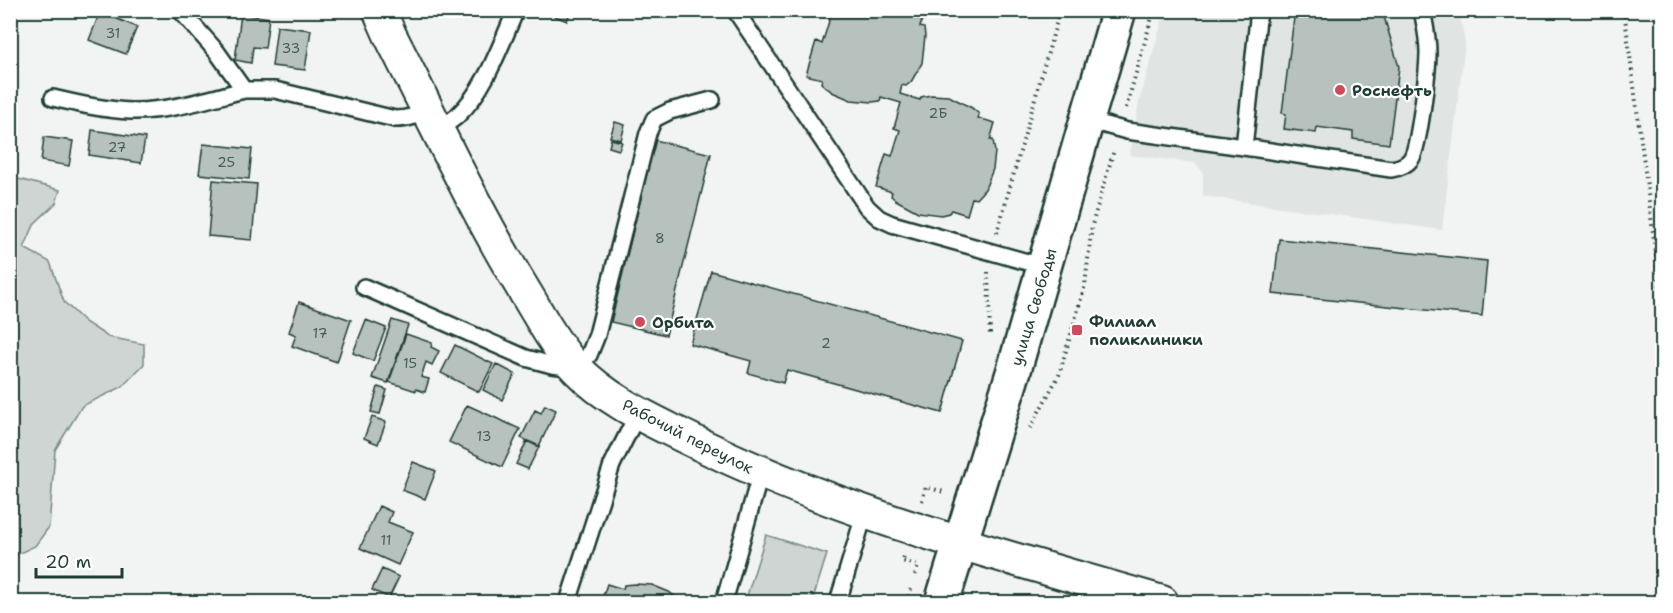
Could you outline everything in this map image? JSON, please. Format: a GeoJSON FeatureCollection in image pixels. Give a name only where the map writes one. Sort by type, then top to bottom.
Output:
{"type":"FeatureCollection","features":[{"type":"Feature","properties":{"kind":"main road","name":"улица Свободы"},"geometry":{"type":"LineString","coordinates":[[942,603],[1045,267],[1119,10]]}},
{"type":"Feature","properties":{"kind":"street","name":"Рабочий переулок"},"geometry":{"type":"LineString","coordinates":[[379,10],[511,270],[555,341],[576,368],[596,387],[638,413],[704,447],[761,472],[865,512],[913,529],[1162,603]]}},
{"type":"Feature","properties":{"kind":"lane"},"geometry":{"type":"LineString","coordinates":[[180,10],[217,52],[244,90]]}},
{"type":"Feature","properties":{"kind":"lane"},"geometry":{"type":"LineString","coordinates":[[53,98],[102,108],[133,111],[170,107],[244,90],[275,90],[395,119],[456,118],[471,102],[493,63],[516,10]]}},
{"type":"Feature","properties":{"kind":"lane"},"geometry":{"type":"LineString","coordinates":[[735,10],[867,207],[879,218],[892,224],[1045,267]]}},
{"type":"Feature","properties":{"kind":"lane"},"geometry":{"type":"LineString","coordinates":[[1244,147],[1259,10]]}},
{"type":"Feature","properties":{"kind":"lane"},"geometry":{"type":"LineString","coordinates":[[1087,120],[1120,129],[1390,169],[1402,167],[1411,159],[1417,144],[1428,54],[1422,10]]}},
{"type":"Feature","properties":{"kind":"lane"},"geometry":{"type":"LineString","coordinates":[[364,286],[526,358],[576,368],[588,355],[597,335],[648,133],[654,119],[670,111],[712,100]]}},
{"type":"Feature","properties":{"kind":"lane"},"geometry":{"type":"LineString","coordinates":[[568,603],[609,474],[638,413]]}},
{"type":"Feature","properties":{"kind":"lane"},"geometry":{"type":"LineString","coordinates":[[723,603],[761,472]]}},
{"type":"Feature","properties":{"kind":"lane"},"geometry":{"type":"LineString","coordinates":[[838,603],[865,512]]}},
{"type":"Feature","properties":{"kind":"path"},"geometry":{"type":"LineString","coordinates":[[990,340],[988,267],[1060,10]]}},
{"type":"Feature","properties":{"kind":"path"},"geometry":{"type":"LineString","coordinates":[[1029,431],[1059,375],[1085,285],[1092,225],[1154,10]]}},
{"type":"Feature","properties":{"kind":"path"},"geometry":{"type":"LineString","coordinates":[[1624,10],[1662,301]]}},
{"type":"Feature","properties":{"kind":"path"},"geometry":{"type":"LineString","coordinates":[[907,603],[918,566],[903,561],[926,488],[944,492],[947,482]]}},
{"type":"Feature","properties":{"kind":"shaded area"},"geometry":{"type":"Polygon","coordinates":[[[1165,11],[1459,11],[1465,43],[1442,230],[1203,196],[1203,173],[1196,163],[1130,155],[1139,102],[1165,11]]]}},
{"type":"Feature","properties":{"kind":"shaded area"},"geometry":{"type":"Polygon","coordinates":[[[11,177],[60,190],[56,203],[35,223],[24,248],[50,262],[64,302],[85,322],[108,337],[144,344],[144,364],[122,387],[82,406],[55,450],[49,527],[35,546],[11,557],[11,177]]]}},
{"type":"Feature","properties":{"kind":"shaded area"},"geometry":{"type":"Polygon","coordinates":[[[766,535],[827,554],[812,602],[745,602],[766,535]]]}},
{"type":"Feature","properties":{"kind":"building"},"geometry":{"type":"Polygon","coordinates":[[[546,10],[571,10],[567,21],[545,12],[546,10]]]}},
{"type":"Feature","properties":{"kind":"building"},"geometry":{"type":"Polygon","coordinates":[[[825,10],[925,10],[920,27],[924,28],[925,36],[922,63],[911,82],[906,86],[902,85],[900,94],[920,100],[921,97],[931,95],[949,96],[972,108],[979,114],[978,118],[995,123],[990,140],[993,140],[995,152],[993,169],[985,189],[976,199],[972,198],[967,215],[951,210],[941,215],[918,212],[896,200],[891,196],[892,192],[876,187],[886,154],[892,156],[900,130],[894,128],[901,103],[881,97],[880,101],[872,102],[851,100],[832,92],[821,83],[822,79],[806,75],[816,41],[822,44],[830,18],[824,16],[825,10]]]}},
{"type":"Feature","properties":{"kind":"building","name":"Роснефть"},"geometry":{"type":"Polygon","coordinates":[[[1295,10],[1382,10],[1399,67],[1389,144],[1353,139],[1353,132],[1317,127],[1316,133],[1284,129],[1286,114],[1282,113],[1295,10]]]}},
{"type":"Feature","properties":{"kind":"building"},"geometry":{"type":"Polygon","coordinates":[[[100,12],[137,27],[126,54],[89,40],[100,12]]]}},
{"type":"Feature","properties":{"kind":"building"},"geometry":{"type":"Polygon","coordinates":[[[241,14],[269,18],[265,48],[253,47],[251,63],[235,60],[241,14]]]}},
{"type":"Feature","properties":{"kind":"building"},"geometry":{"type":"Polygon","coordinates":[[[277,26],[311,30],[305,70],[272,66],[277,26]]]}},
{"type":"Feature","properties":{"kind":"building"},"geometry":{"type":"Polygon","coordinates":[[[10,109],[14,109],[11,134],[10,134],[10,109]]]}},
{"type":"Feature","properties":{"kind":"building"},"geometry":{"type":"Polygon","coordinates":[[[615,122],[625,125],[621,140],[610,137],[615,122]]]}},
{"type":"Feature","properties":{"kind":"building"},"geometry":{"type":"Polygon","coordinates":[[[92,130],[145,138],[141,163],[89,155],[92,130]]]}},
{"type":"Feature","properties":{"kind":"building"},"geometry":{"type":"Polygon","coordinates":[[[44,137],[73,141],[69,166],[41,161],[44,137]]]}},
{"type":"Feature","properties":{"kind":"building"},"geometry":{"type":"Polygon","coordinates":[[[611,139],[622,142],[619,150],[609,147],[611,139]]]}},
{"type":"Feature","properties":{"kind":"building"},"geometry":{"type":"Polygon","coordinates":[[[655,140],[711,154],[666,335],[611,322],[655,140]]]}},
{"type":"Feature","properties":{"kind":"building"},"geometry":{"type":"Polygon","coordinates":[[[203,144],[252,149],[249,179],[199,174],[203,144]]]}},
{"type":"Feature","properties":{"kind":"building"},"geometry":{"type":"Polygon","coordinates":[[[213,180],[257,184],[252,240],[208,236],[213,180]]]}},
{"type":"Feature","properties":{"kind":"building"},"geometry":{"type":"Polygon","coordinates":[[[1279,239],[1487,261],[1482,316],[1273,294],[1279,239]]]}},
{"type":"Feature","properties":{"kind":"building"},"geometry":{"type":"Polygon","coordinates":[[[711,271],[962,341],[942,413],[787,370],[783,383],[748,373],[751,361],[690,344],[711,271]]]}},
{"type":"Feature","properties":{"kind":"building"},"geometry":{"type":"Polygon","coordinates":[[[299,302],[351,320],[337,362],[292,346],[296,335],[289,332],[299,302]]]}},
{"type":"Feature","properties":{"kind":"building"},"geometry":{"type":"Polygon","coordinates":[[[366,320],[386,328],[373,361],[353,353],[366,320]]]}},
{"type":"Feature","properties":{"kind":"building"},"geometry":{"type":"Polygon","coordinates":[[[392,320],[408,325],[388,383],[372,378],[392,320]]]}},
{"type":"Feature","properties":{"kind":"building"},"geometry":{"type":"Polygon","coordinates":[[[406,334],[432,343],[431,347],[439,351],[432,365],[426,362],[421,377],[429,379],[425,392],[389,382],[406,334]]]}},
{"type":"Feature","properties":{"kind":"building"},"geometry":{"type":"Polygon","coordinates":[[[455,345],[493,364],[479,392],[441,373],[455,345]]]}},
{"type":"Feature","properties":{"kind":"building"},"geometry":{"type":"Polygon","coordinates":[[[496,364],[515,374],[502,400],[483,390],[496,364]]]}},
{"type":"Feature","properties":{"kind":"building"},"geometry":{"type":"Polygon","coordinates":[[[378,387],[387,390],[380,414],[371,412],[378,387]]]}},
{"type":"Feature","properties":{"kind":"building"},"geometry":{"type":"Polygon","coordinates":[[[467,405],[520,429],[502,467],[449,442],[467,405]]]}},
{"type":"Feature","properties":{"kind":"building"},"geometry":{"type":"Polygon","coordinates":[[[545,405],[556,410],[539,446],[521,438],[535,410],[541,413],[545,405]]]}},
{"type":"Feature","properties":{"kind":"building"},"geometry":{"type":"Polygon","coordinates":[[[372,417],[386,422],[378,444],[364,438],[372,417]]]}},
{"type":"Feature","properties":{"kind":"building"},"geometry":{"type":"Polygon","coordinates":[[[527,441],[539,447],[528,469],[516,464],[527,441]]]}},
{"type":"Feature","properties":{"kind":"building"},"geometry":{"type":"Polygon","coordinates":[[[413,462],[436,471],[425,499],[402,490],[413,462]]]}},
{"type":"Feature","properties":{"kind":"building"},"geometry":{"type":"Polygon","coordinates":[[[379,506],[392,512],[388,522],[413,532],[398,565],[360,548],[379,506]]]}},
{"type":"Feature","properties":{"kind":"building"},"geometry":{"type":"Polygon","coordinates":[[[382,569],[399,577],[389,598],[372,590],[382,569]]]}},
{"type":"Feature","properties":{"kind":"building"},"geometry":{"type":"Polygon","coordinates":[[[607,584],[623,589],[624,585],[652,585],[669,592],[682,602],[601,602],[607,584]]]}},
{"type":"Feature","properties":{"kind":"place","name":"Роснефть"},"geometry":{"type":"Point","coordinates":[1340,90]}},
{"type":"Feature","properties":{"kind":"place","name":"Орбита"},"geometry":{"type":"Point","coordinates":[640,322]}},
{"type":"Feature","properties":{"kind":"place","name":"Филиал поликлиники"},"geometry":{"type":"Point","coordinates":[1077,330]}}]}
